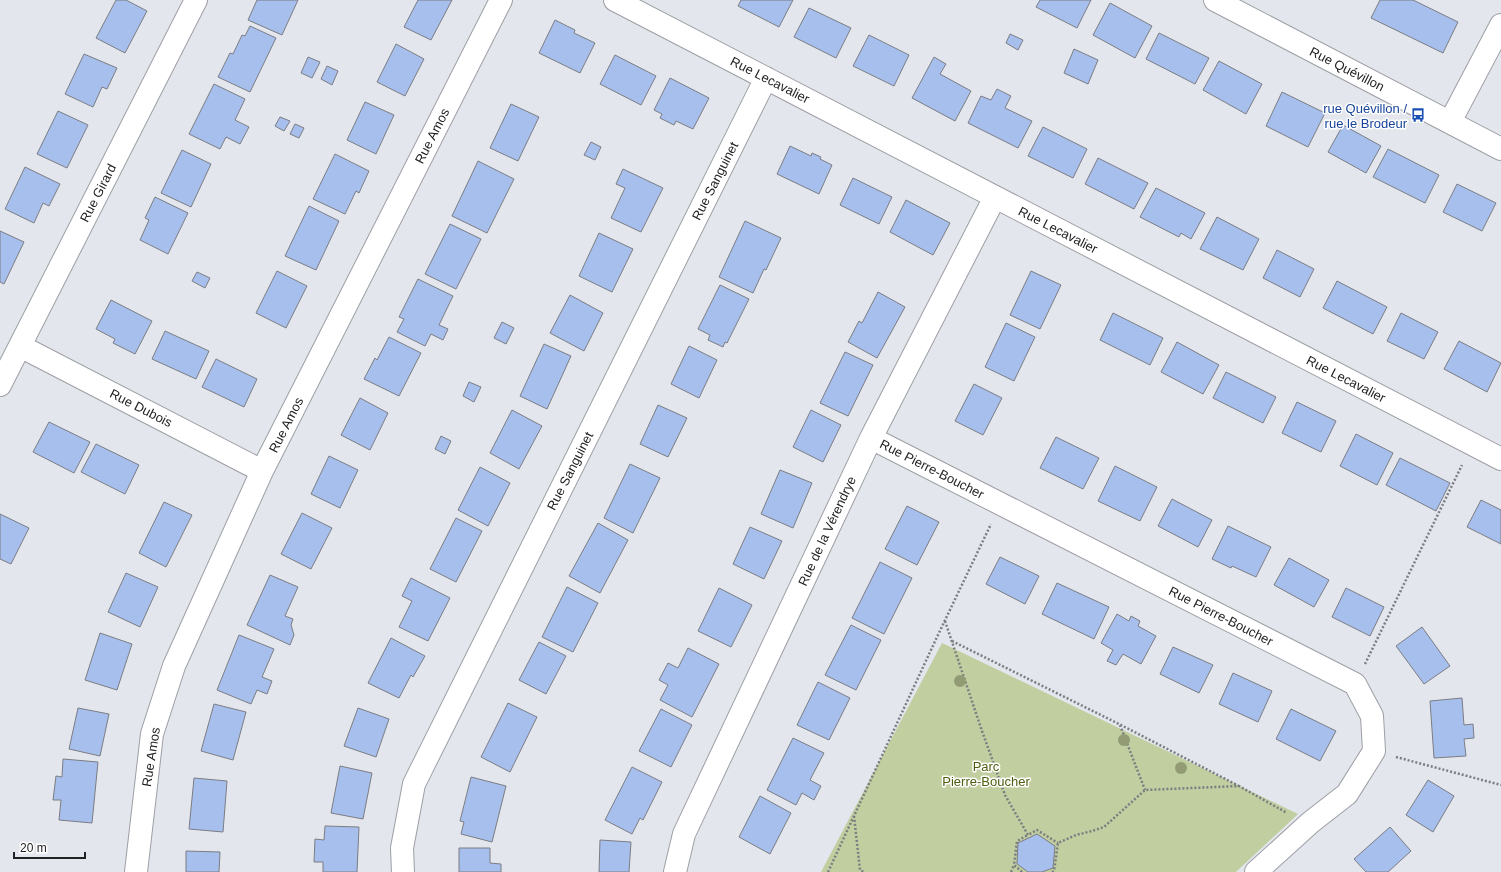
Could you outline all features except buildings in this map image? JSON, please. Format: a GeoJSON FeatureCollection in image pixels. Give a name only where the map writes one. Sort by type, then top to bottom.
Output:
{"type":"FeatureCollection","features":[{"type":"Feature","properties":{"kind":"street","name":"Rue Girard"},"geometry":{"type":"LineString","coordinates":[[0,385],[196,0]]}},
{"type":"Feature","properties":{"kind":"street","name":"Rue Amos"},"geometry":{"type":"LineString","coordinates":[[136,872],[152,734],[174,666],[262,471],[501,0]]}},
{"type":"Feature","properties":{"kind":"street","name":"Rue Lecavalier"},"geometry":{"type":"LineString","coordinates":[[615,0],[1501,459]]}},
{"type":"Feature","properties":{"kind":"street","name":"Rue Quévillon"},"geometry":{"type":"LineString","coordinates":[[1215,0],[1501,149]]}},
{"type":"Feature","properties":{"kind":"street"},"geometry":{"type":"LineString","coordinates":[[1450,122],[1501,25]]}},
{"type":"Feature","properties":{"kind":"street","name":"Rue Sanguinet"},"geometry":{"type":"LineString","coordinates":[[403,872],[402,848],[414,784],[766,78]]}},
{"type":"Feature","properties":{"kind":"street","name":"Rue de la Vérendrye"},"geometry":{"type":"LineString","coordinates":[[676,872],[684,834],[871,438],[996,197]]}},
{"type":"Feature","properties":{"kind":"street","name":"Rue Dubois"},"geometry":{"type":"LineString","coordinates":[[20,346],[262,471]]}},
{"type":"Feature","properties":{"kind":"street","name":"Rue Pierre-Boucher"},"geometry":{"type":"LineString","coordinates":[[871,438],[1355,684]]}},
{"type":"Feature","properties":{"kind":"street"},"geometry":{"type":"LineString","coordinates":[[1256,872],[1306,827],[1346,794],[1374,751],[1372,716],[1355,684]]}},
{"type":"Feature","properties":{"kind":"path"},"geometry":{"type":"LineString","coordinates":[[1355,684],[1472,444]]}},
{"type":"Feature","properties":{"kind":"path"},"geometry":{"type":"LineString","coordinates":[[828,872],[945,620],[1001,504]]}},
{"type":"Feature","properties":{"kind":"path"},"geometry":{"type":"LineString","coordinates":[[945,620],[1005,795],[1028,835]]}},
{"type":"Feature","properties":{"kind":"path"},"geometry":{"type":"LineString","coordinates":[[952,641],[1119,724],[1239,786],[1287,813],[1306,827]]}},
{"type":"Feature","properties":{"kind":"path"},"geometry":{"type":"LineString","coordinates":[[1119,724],[1144,790]]}},
{"type":"Feature","properties":{"kind":"path"},"geometry":{"type":"LineString","coordinates":[[1374,751],[1501,785]]}},
{"type":"Feature","properties":{"kind":"path"},"geometry":{"type":"LineString","coordinates":[[1058,843],[1076,835],[1104,826],[1144,790],[1239,786]]}},
{"type":"Feature","properties":{"kind":"path"},"geometry":{"type":"LineString","coordinates":[[854,816],[860,870],[864,872]]}},
{"type":"Feature","properties":{"kind":"path"},"geometry":{"type":"LineString","coordinates":[[1011,872],[1014,865],[1017,841],[1037,830],[1058,843]]}},
{"type":"Feature","properties":{"kind":"path"},"geometry":{"type":"LineString","coordinates":[[1052,872],[1054,871],[1058,843]]}},
{"type":"Feature","properties":{"kind":"path"},"geometry":{"type":"LineString","coordinates":[[1014,865],[1022,872]]}},
{"type":"Feature","properties":{"kind":"green space","name":"Parc Pierre-Boucher"},"geometry":{"type":"Polygon","coordinates":[[[942,643],[1298,814],[1236,872],[821,872],[942,643]]]}},
{"type":"Feature","properties":{"kind":"place","name":"rue Quévillon / rue le Brodeur"},"geometry":{"type":"Point","coordinates":[1418,115]}}]}
